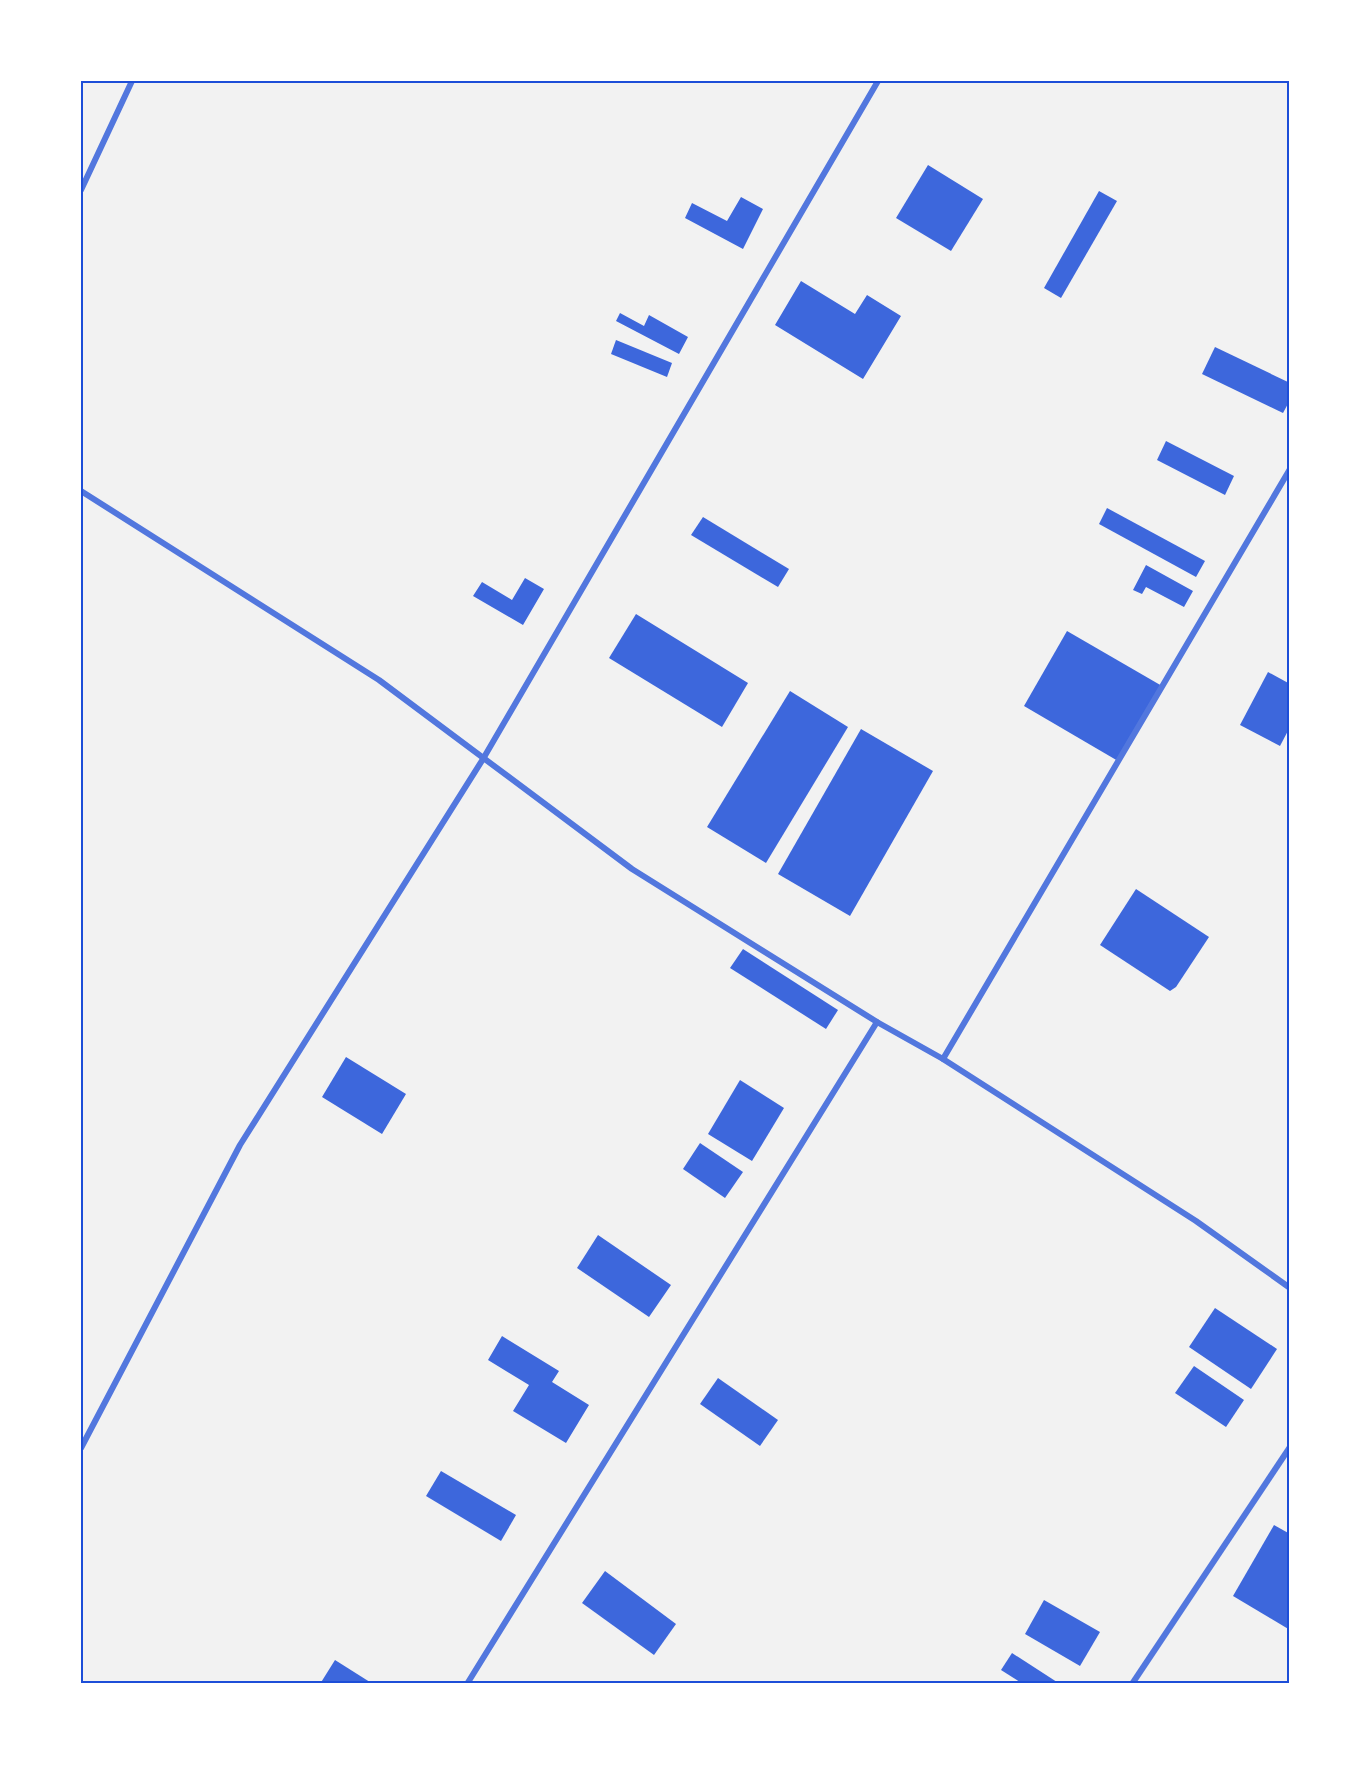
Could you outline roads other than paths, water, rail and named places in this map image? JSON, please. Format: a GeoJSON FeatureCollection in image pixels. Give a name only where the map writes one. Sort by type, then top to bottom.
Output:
{"type":"FeatureCollection","features":[{"type":"Feature","properties":{"kind":"street"},"geometry":{"type":"LineString","coordinates":[[81,190],[132,81]]}},
{"type":"Feature","properties":{"kind":"street"},"geometry":{"type":"LineString","coordinates":[[81,1448],[240,1145],[483,759],[878,81]]}},
{"type":"Feature","properties":{"kind":"street"},"geometry":{"type":"LineString","coordinates":[[943,1059],[1290,469]]}},
{"type":"Feature","properties":{"kind":"street"},"geometry":{"type":"LineString","coordinates":[[81,491],[379,680],[632,870],[877,1022],[943,1059],[1196,1221],[1290,1288]]}},
{"type":"Feature","properties":{"kind":"street"},"geometry":{"type":"LineString","coordinates":[[467,1684],[877,1022]]}},
{"type":"Feature","properties":{"kind":"street"},"geometry":{"type":"LineString","coordinates":[[1131,1684],[1290,1447]]}}]}
